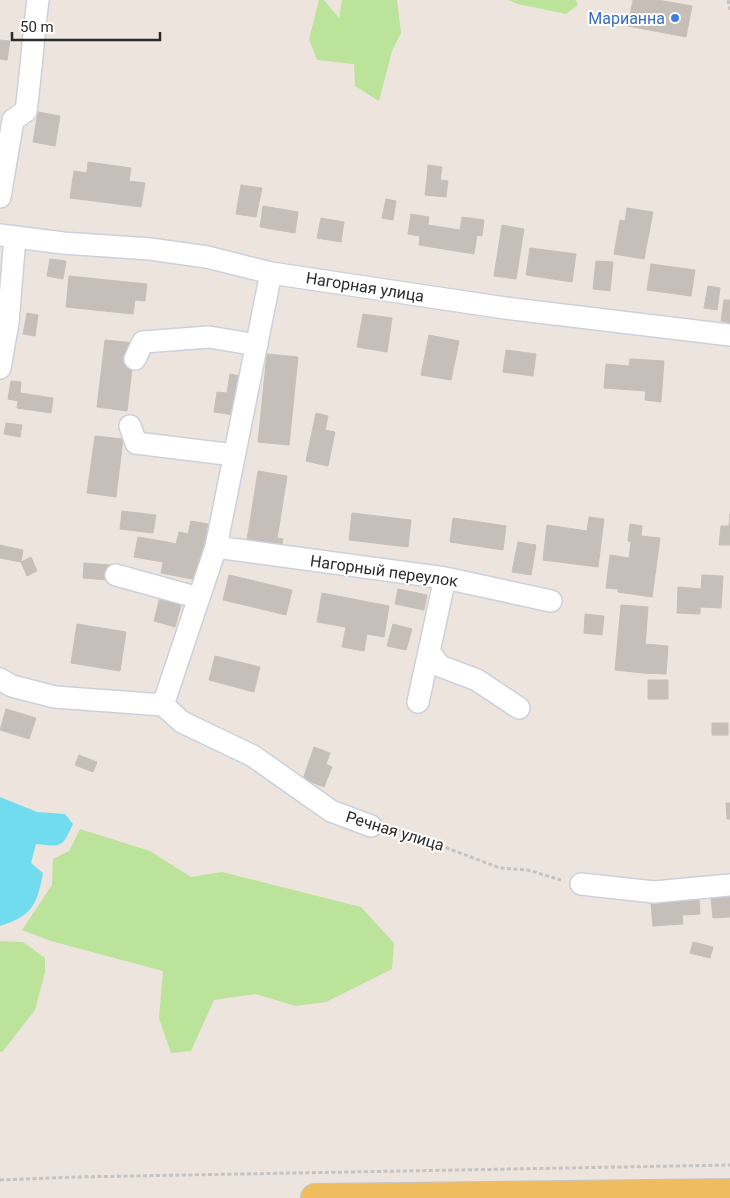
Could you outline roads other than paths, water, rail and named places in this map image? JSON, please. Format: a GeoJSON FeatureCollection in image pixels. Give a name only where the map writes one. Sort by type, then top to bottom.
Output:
{"type":"FeatureCollection","features":[{"type":"Feature","properties":{"kind":"main road"},"geometry":{"type":"LineString","coordinates":[[315,1198],[730,1194]]}},
{"type":"Feature","properties":{"kind":"street"},"geometry":{"type":"LineString","coordinates":[[0,197],[7,119],[26,111],[38,0]]}},
{"type":"Feature","properties":{"kind":"street"},"geometry":{"type":"LineString","coordinates":[[1,358],[8,323],[7,236]]}},
{"type":"Feature","properties":{"kind":"street","name":"Нагорная улица"},"geometry":{"type":"LineString","coordinates":[[7,236],[63,243],[150,249],[197,256],[271,273],[505,308],[730,335]]}},
{"type":"Feature","properties":{"kind":"street"},"geometry":{"type":"LineString","coordinates":[[0,679],[12,686],[55,697],[163,705],[216,547],[271,273]]}},
{"type":"Feature","properties":{"kind":"street"},"geometry":{"type":"LineString","coordinates":[[135,358],[143,342],[209,337],[256,346]]}},
{"type":"Feature","properties":{"kind":"street"},"geometry":{"type":"LineString","coordinates":[[130,426],[136,443],[234,455]]}},
{"type":"Feature","properties":{"kind":"street","name":"Нагорный переулок"},"geometry":{"type":"LineString","coordinates":[[216,547],[445,578],[551,602]]}},
{"type":"Feature","properties":{"kind":"street"},"geometry":{"type":"LineString","coordinates":[[116,575],[199,598]]}},
{"type":"Feature","properties":{"kind":"street"},"geometry":{"type":"LineString","coordinates":[[418,702],[445,578]]}},
{"type":"Feature","properties":{"kind":"street"},"geometry":{"type":"LineString","coordinates":[[429,652],[440,666],[477,680],[519,708]]}},
{"type":"Feature","properties":{"kind":"street","name":"Речная улица"},"geometry":{"type":"LineString","coordinates":[[163,705],[182,722],[253,756],[331,811],[372,826]]}},
{"type":"Feature","properties":{"kind":"street"},"geometry":{"type":"LineString","coordinates":[[581,884],[654,892],[730,886]]}},
{"type":"Feature","properties":{"kind":"water"},"geometry":{"type":"Polygon","coordinates":[[[0,797],[37,812],[65,814],[73,824],[66,838],[60,844],[51,846],[36,844],[31,863],[43,873],[35,901],[27,913],[20,918],[0,926],[0,797]]]}},
{"type":"Feature","properties":{"kind":"place","name":"Марианна"},"geometry":{"type":"Point","coordinates":[675,18]}}]}
